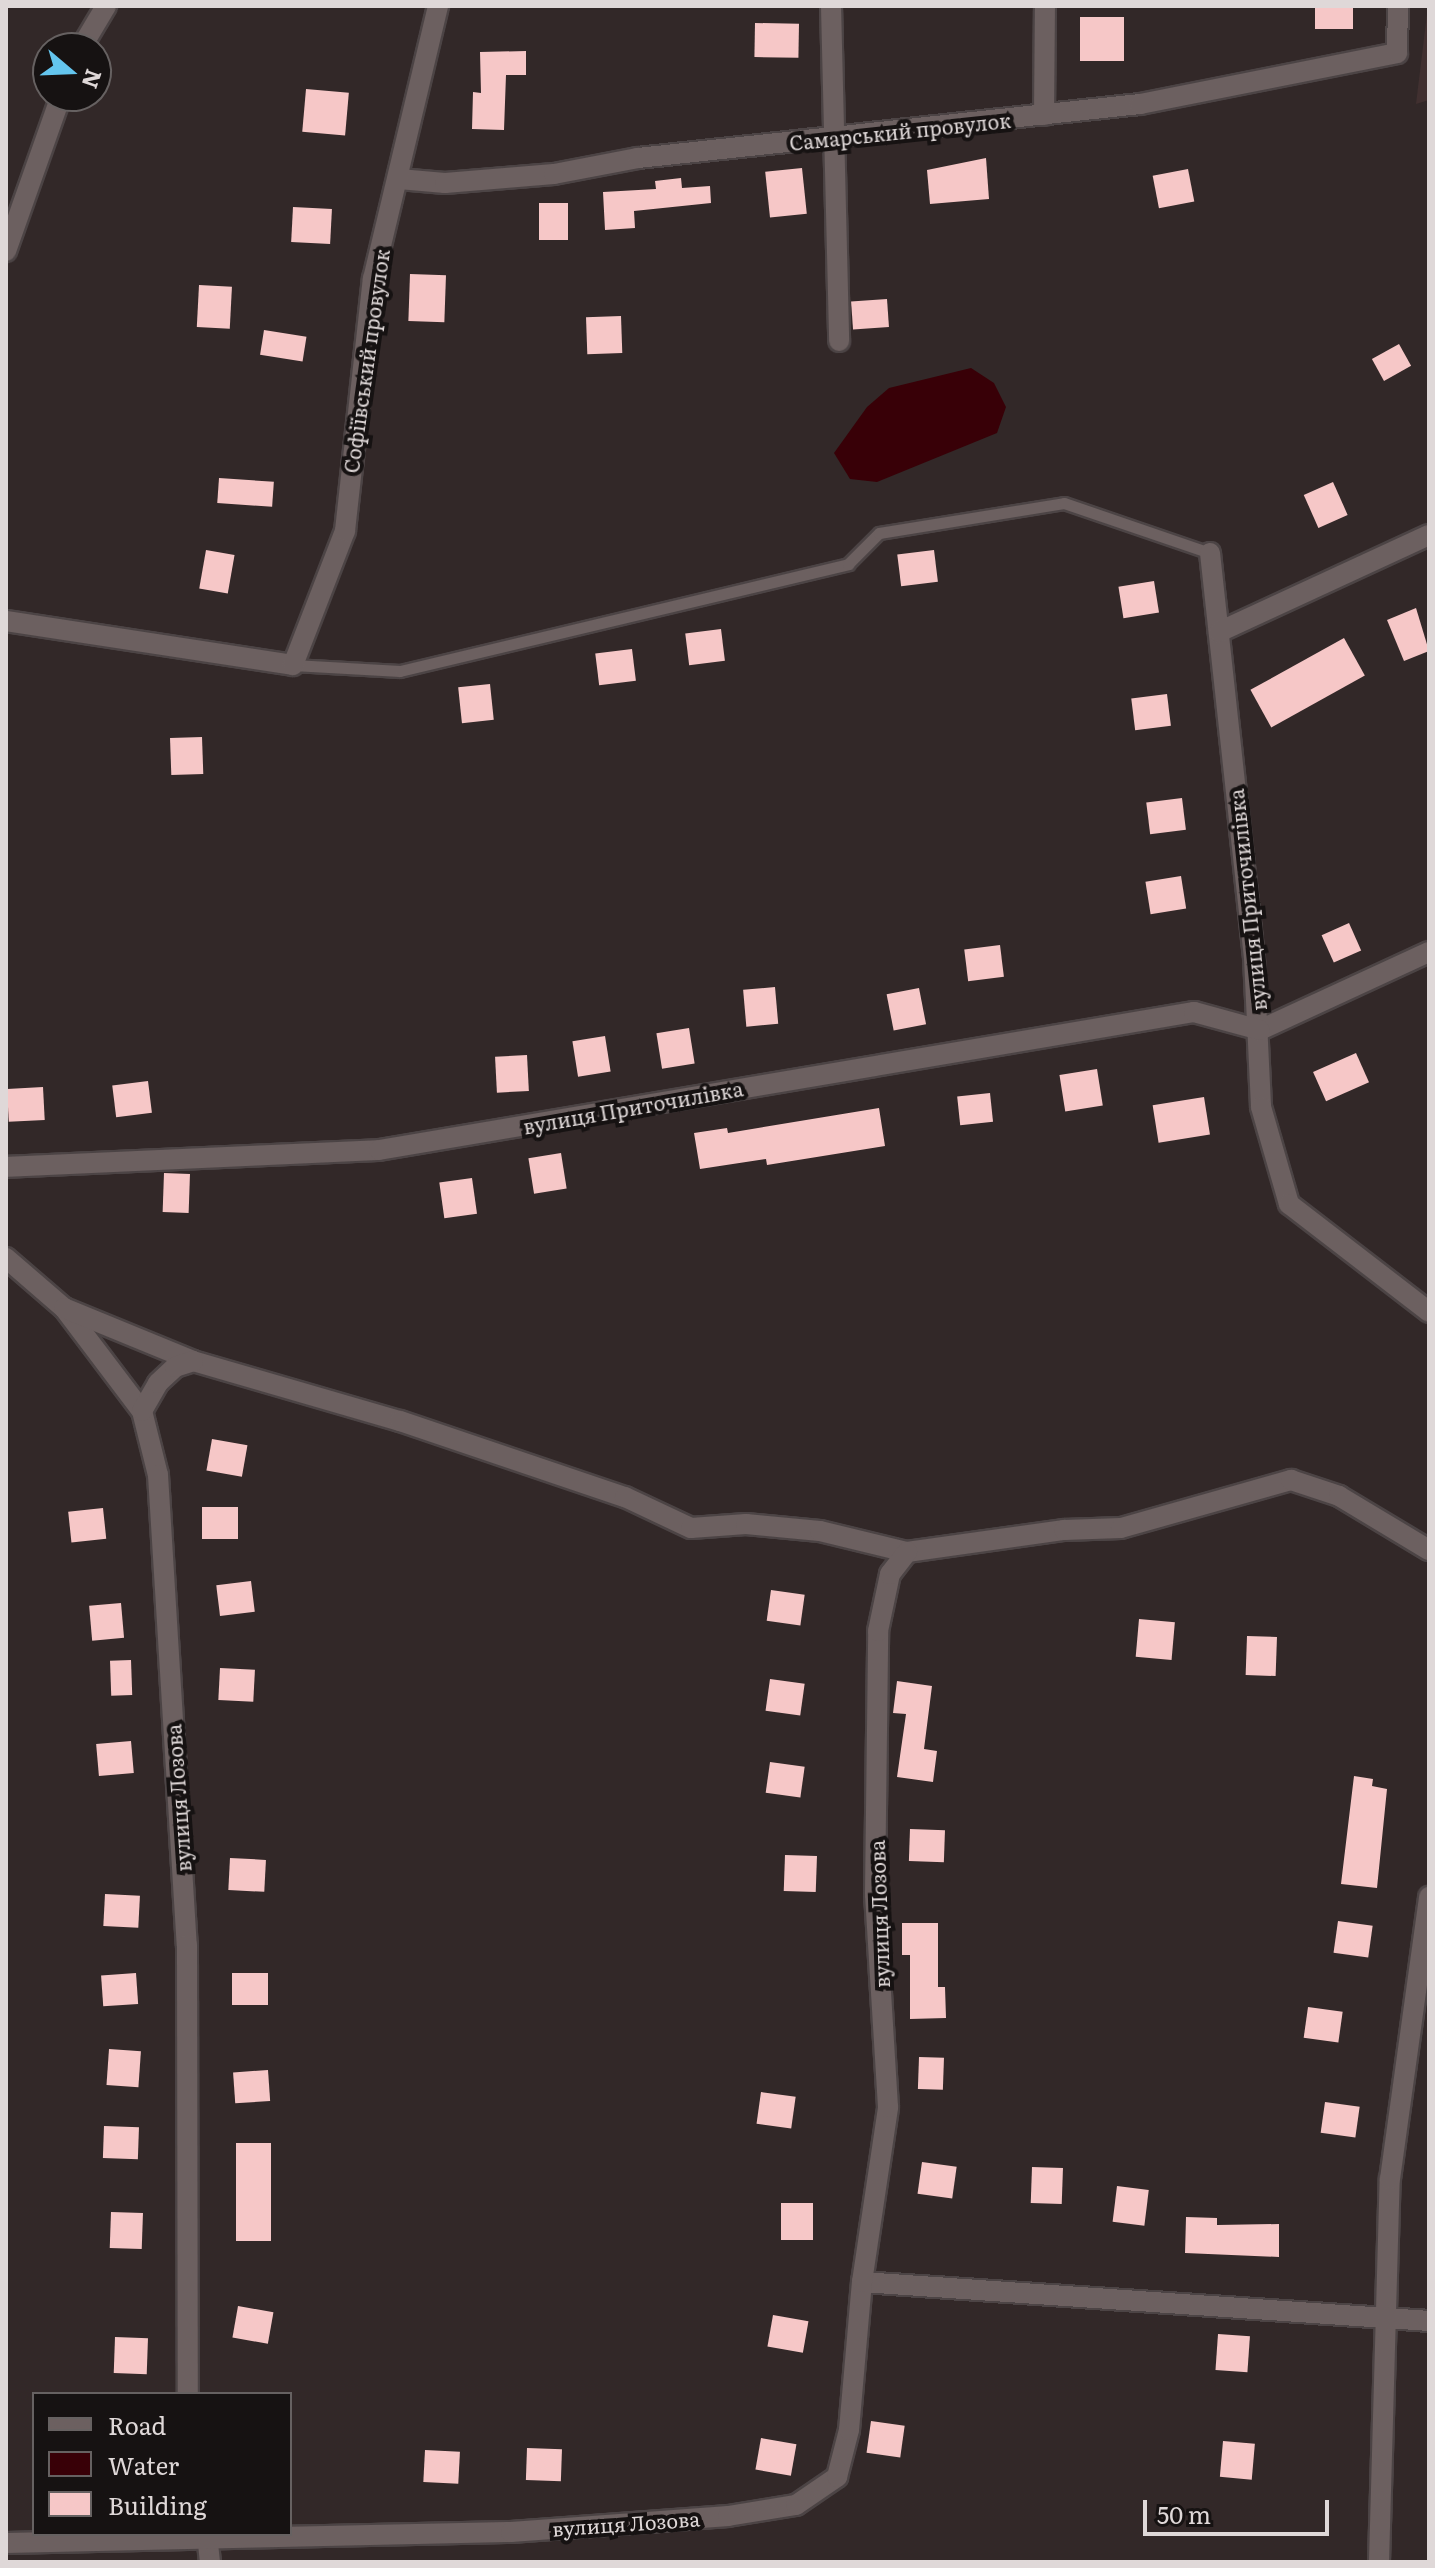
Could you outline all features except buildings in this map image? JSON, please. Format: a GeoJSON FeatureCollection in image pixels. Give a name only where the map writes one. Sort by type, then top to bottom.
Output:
{"type":"FeatureCollection","features":[{"type":"Feature","properties":{"kind":"street"},"geometry":{"type":"LineString","coordinates":[[91,32],[106,6]]}},
{"type":"Feature","properties":{"kind":"street","name":"Софіївський провулок"},"geometry":{"type":"LineString","coordinates":[[293,665],[345,531],[373,279],[438,6]]}},
{"type":"Feature","properties":{"kind":"street"},"geometry":{"type":"LineString","coordinates":[[831,6],[839,341]]}},
{"type":"Feature","properties":{"kind":"street"},"geometry":{"type":"LineString","coordinates":[[1044,115],[1045,6]]}},
{"type":"Feature","properties":{"kind":"street","name":"Самарський провулок"},"geometry":{"type":"LineString","coordinates":[[399,179],[445,183],[554,174],[638,158],[1140,104],[1397,53],[1398,6]]}},
{"type":"Feature","properties":{"kind":"street"},"geometry":{"type":"LineString","coordinates":[[6,251],[55,112]]}},
{"type":"Feature","properties":{"kind":"street"},"geometry":{"type":"LineString","coordinates":[[1219,632],[1429,535]]}},
{"type":"Feature","properties":{"kind":"street","name":"вулиця Приточилівка"},"geometry":{"type":"LineString","coordinates":[[6,1167],[379,1150],[1194,1012],[1260,1030],[1210,553]]}},
{"type":"Feature","properties":{"kind":"street"},"geometry":{"type":"LineString","coordinates":[[6,621],[293,665]]}},
{"type":"Feature","properties":{"kind":"street"},"geometry":{"type":"LineString","coordinates":[[1429,952],[1260,1030],[1261,1107],[1289,1204],[1429,1312]]}},
{"type":"Feature","properties":{"kind":"street","name":"вулиця Лозова"},"geometry":{"type":"LineString","coordinates":[[6,1258],[64,1308],[142,1411],[158,1475],[187,1945],[188,2392]]}},
{"type":"Feature","properties":{"kind":"street"},"geometry":{"type":"LineString","coordinates":[[64,1308],[193,1361],[415,1426],[625,1497],[691,1528],[746,1524],[820,1531],[907,1552],[1064,1530],[1121,1528],[1291,1480],[1339,1496],[1429,1550]]}},
{"type":"Feature","properties":{"kind":"street"},"geometry":{"type":"LineString","coordinates":[[142,1411],[166,1375],[193,1361]]}},
{"type":"Feature","properties":{"kind":"street","name":"вулиця Лозова"},"geometry":{"type":"LineString","coordinates":[[292,2535],[511,2532],[728,2516],[796,2505],[837,2477],[849,2430],[862,2282],[888,2107],[875,1894],[878,1631],[890,1574],[907,1552]]}},
{"type":"Feature","properties":{"kind":"street"},"geometry":{"type":"LineString","coordinates":[[1379,2562],[1382,2316],[1390,2179],[1429,1897]]}},
{"type":"Feature","properties":{"kind":"street"},"geometry":{"type":"LineString","coordinates":[[862,2282],[1429,2321]]}},
{"type":"Feature","properties":{"kind":"street"},"geometry":{"type":"LineString","coordinates":[[207,2536],[210,2562]]}},
{"type":"Feature","properties":{"kind":"street","name":"вулиця Лозова"},"geometry":{"type":"LineString","coordinates":[[6,2543],[207,2536]]}},
{"type":"Feature","properties":{"kind":"lane","name":"вулиця Приточилівка"},"geometry":{"type":"LineString","coordinates":[[293,665],[400,671],[848,564],[879,533],[1064,503],[1210,553]]}},
{"type":"Feature","properties":{"kind":"shaded area"},"geometry":{"type":"Polygon","coordinates":[[[1428,6],[1429,100],[1416,104],[1428,6]]]}},
{"type":"Feature","properties":{"kind":"water"},"geometry":{"type":"Polygon","coordinates":[[[971,368],[994,383],[1006,407],[997,433],[877,482],[850,479],[834,453],[867,407],[889,388],[971,368]]]}}]}
